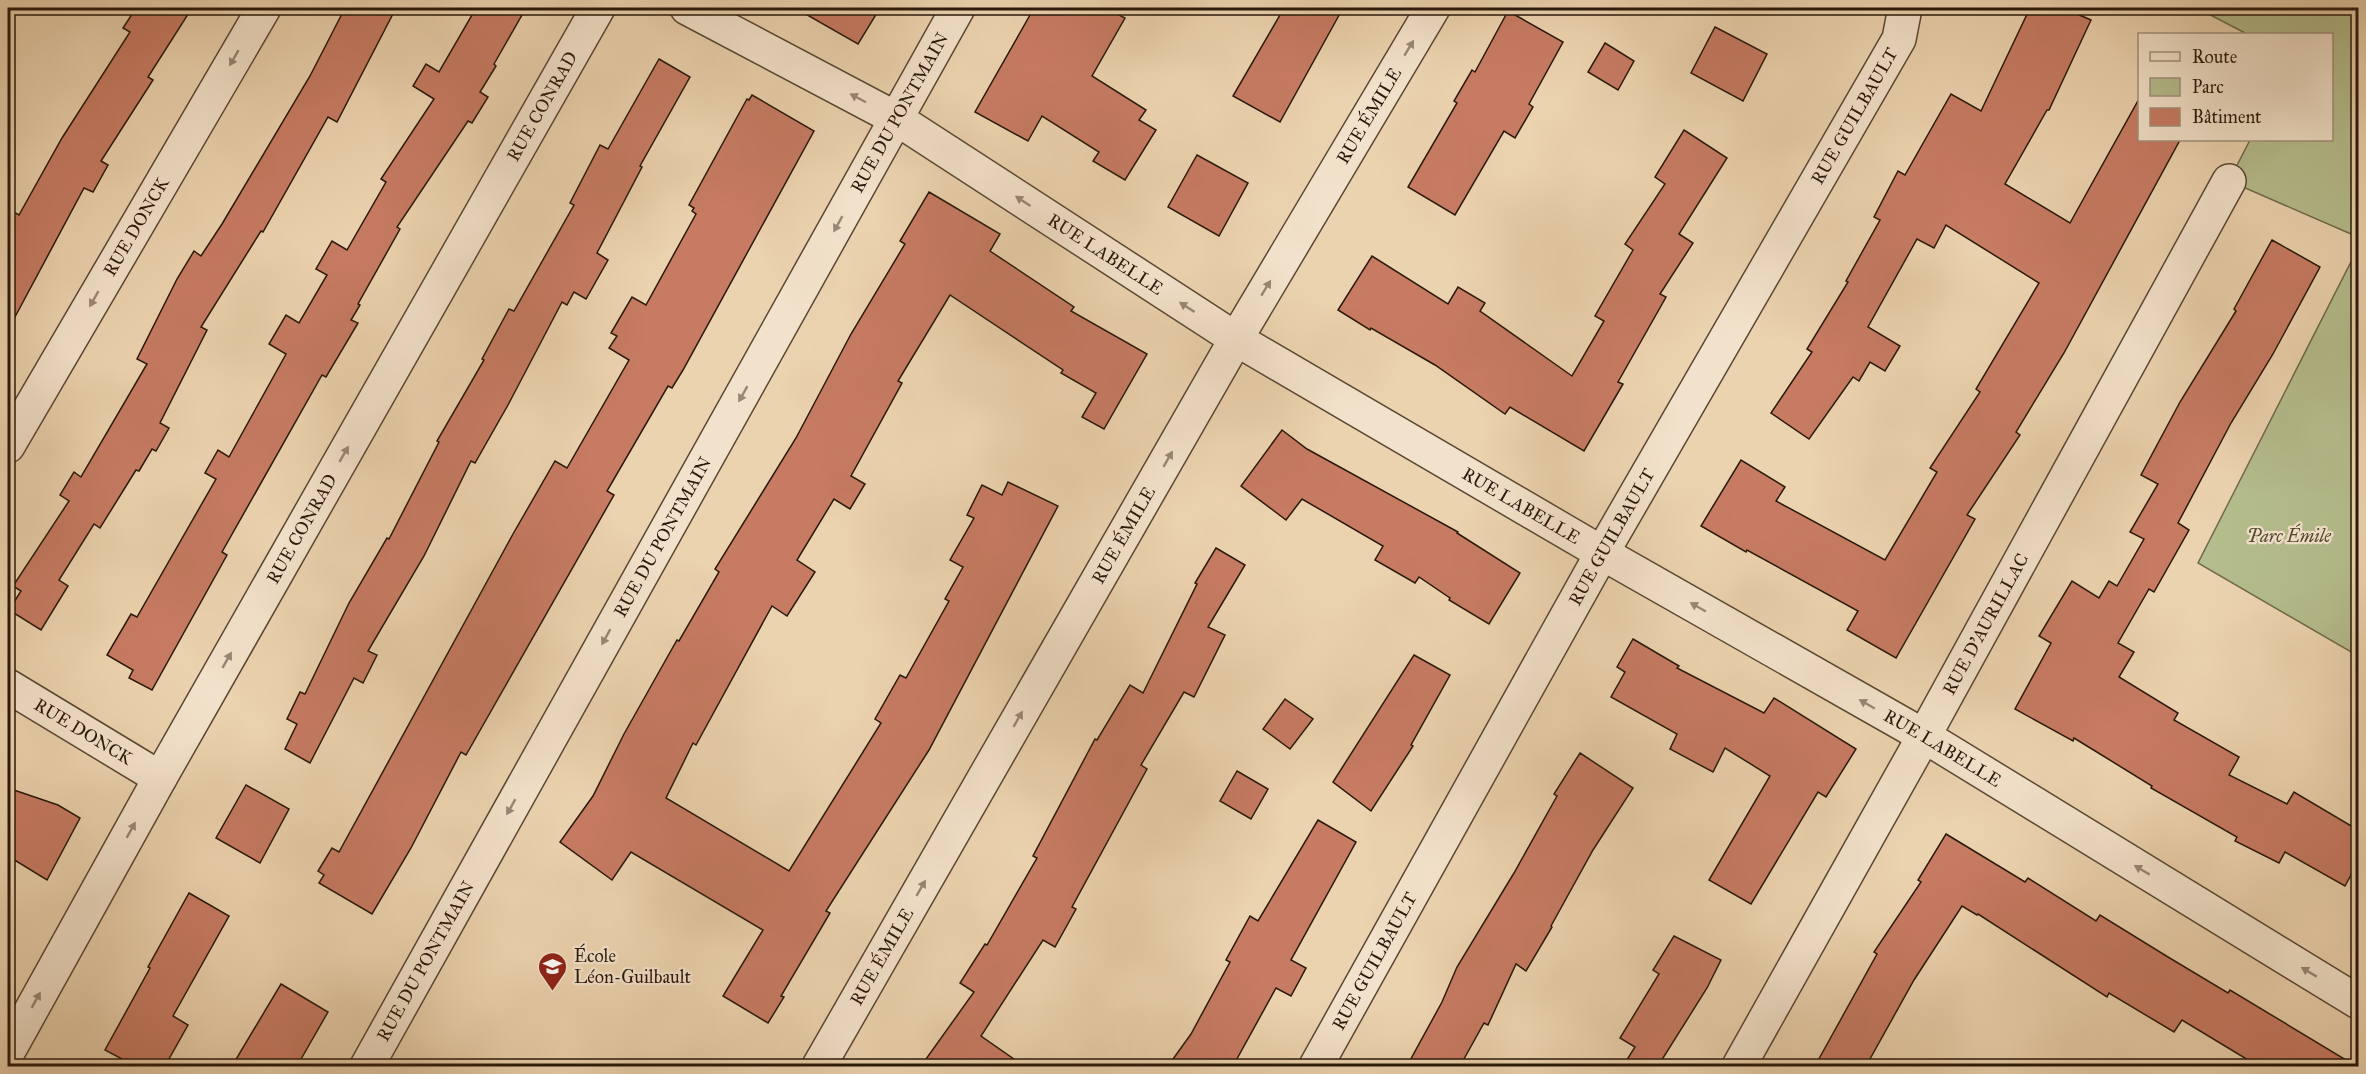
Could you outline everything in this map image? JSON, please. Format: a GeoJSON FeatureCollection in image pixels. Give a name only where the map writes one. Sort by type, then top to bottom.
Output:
{"type":"FeatureCollection","features":[{"type":"Feature","properties":{"kind":"street","name":"RUE DONCK"},"geometry":{"type":"LineString","coordinates":[[8,446],[264,8]]}},
{"type":"Feature","properties":{"kind":"street","name":"RUE CONRAD"},"geometry":{"type":"LineString","coordinates":[[8,1052],[160,778],[598,8]]}},
{"type":"Feature","properties":{"kind":"street","name":"RUE LABELLE"},"geometry":{"type":"LineString","coordinates":[[687,8],[897,119],[1236,339],[1602,553],[1924,736],[2358,1002]]}},
{"type":"Feature","properties":{"kind":"street","name":"RUE DU PONTMAIN"},"geometry":{"type":"LineString","coordinates":[[367,1066],[958,8]]}},
{"type":"Feature","properties":{"kind":"street","name":"RUE ÉMILE"},"geometry":{"type":"LineString","coordinates":[[819,1066],[1236,339],[1433,8]]}},
{"type":"Feature","properties":{"kind":"street","name":"RUE GUILBAULT"},"geometry":{"type":"LineString","coordinates":[[1316,1066],[1602,553],[1899,39],[1905,8]]}},
{"type":"Feature","properties":{"kind":"street","name":"RUE D'AURILLAC"},"geometry":{"type":"LineString","coordinates":[[1739,1066],[1924,736],[2229,181]]}},
{"type":"Feature","properties":{"kind":"street","name":"RUE DONCK"},"geometry":{"type":"LineString","coordinates":[[8,686],[160,778]]}},
{"type":"Feature","properties":{"kind":"green space"},"geometry":{"type":"Polygon","coordinates":[[[2197,8],[2358,8],[2358,237],[2229,181],[2249,141],[2333,141],[2333,33],[2245,33],[2197,8]]]}},
{"type":"Feature","properties":{"kind":"green space","name":"Parc Émile"},"geometry":{"type":"Polygon","coordinates":[[[2358,248],[2358,656],[2198,563],[2358,248]]]}},
{"type":"Feature","properties":{"kind":"building"},"geometry":{"type":"Polygon","coordinates":[[[136,8],[192,8],[148,77],[153,80],[101,161],[108,165],[93,192],[84,188],[8,330],[8,209],[19,215],[62,138],[130,32],[123,28],[136,8]]]}},
{"type":"Feature","properties":{"kind":"building"},"geometry":{"type":"Polygon","coordinates":[[[345,8],[396,8],[337,122],[328,117],[263,232],[261,231],[201,327],[207,330],[160,423],[169,428],[156,451],[152,449],[139,471],[136,470],[100,528],[94,524],[59,580],[68,586],[41,630],[9,610],[21,591],[13,586],[69,501],[60,495],[74,472],[81,477],[147,364],[137,359],[177,279],[194,251],[201,256],[222,224],[310,76],[345,8]]]}},
{"type":"Feature","properties":{"kind":"building"},"geometry":{"type":"Polygon","coordinates":[[[476,8],[526,8],[480,92],[488,97],[472,123],[468,121],[397,227],[400,229],[351,320],[358,323],[326,377],[322,375],[222,552],[227,555],[152,690],[129,678],[133,670],[107,655],[131,614],[137,617],[216,479],[205,473],[218,450],[229,457],[286,354],[269,344],[286,315],[299,323],[327,275],[316,269],[332,241],[347,250],[386,182],[381,179],[434,99],[413,86],[426,64],[439,72],[476,8]]]}},
{"type":"Feature","properties":{"kind":"building"},"geometry":{"type":"Polygon","coordinates":[[[795,8],[880,8],[858,44],[795,8]]]}},
{"type":"Feature","properties":{"kind":"building"},"geometry":{"type":"Polygon","coordinates":[[[1034,8],[1106,8],[1125,18],[1092,76],[1146,110],[1139,120],[1156,130],[1125,180],[1093,161],[1099,152],[1042,116],[1028,141],[975,112],[1034,8]]]}},
{"type":"Feature","properties":{"kind":"building"},"geometry":{"type":"Polygon","coordinates":[[[1284,8],[1343,8],[1280,122],[1233,96],[1284,8]]]}},
{"type":"Feature","properties":{"kind":"building"},"geometry":{"type":"Polygon","coordinates":[[[2030,8],[2063,8],[2091,20],[2049,110],[2005,184],[2070,223],[2138,101],[2138,141],[2179,141],[2064,353],[2016,432],[2020,435],[1967,515],[1975,519],[1896,658],[1847,630],[1858,611],[1701,526],[1741,460],[1785,487],[1776,501],[1885,560],[1937,472],[1930,468],[1980,392],[1976,389],[2039,283],[1946,225],[1934,248],[1917,239],[1868,327],[1900,346],[1885,371],[1870,362],[1859,381],[1853,377],[1809,439],[1771,413],[1812,352],[1807,349],[1848,282],[1846,281],[1880,220],[1874,217],[1898,171],[1905,175],[1951,94],[1981,111],[2030,8]]]}},
{"type":"Feature","properties":{"kind":"building"},"geometry":{"type":"Polygon","coordinates":[[[1508,11],[1563,42],[1529,104],[1533,107],[1515,138],[1504,131],[1455,215],[1408,187],[1457,103],[1454,101],[1472,70],[1475,72],[1508,11]]]}},
{"type":"Feature","properties":{"kind":"building"},"geometry":{"type":"Polygon","coordinates":[[[1715,27],[1767,54],[1743,101],[1691,73],[1715,27]]]}},
{"type":"Feature","properties":{"kind":"building"},"geometry":{"type":"Polygon","coordinates":[[[1605,43],[1634,61],[1618,90],[1588,72],[1605,43]]]}},
{"type":"Feature","properties":{"kind":"building"},"geometry":{"type":"Polygon","coordinates":[[[659,59],[690,77],[640,166],[642,167],[597,253],[608,260],[586,299],[574,292],[567,305],[562,302],[508,405],[475,463],[471,461],[424,556],[368,651],[377,655],[363,683],[354,678],[310,763],[285,749],[297,724],[287,719],[300,692],[305,694],[349,603],[387,538],[389,539],[439,442],[437,441],[484,360],[482,359],[509,309],[514,311],[574,205],[570,203],[600,145],[608,149],[659,59]]]}},
{"type":"Feature","properties":{"kind":"building"},"geometry":{"type":"Polygon","coordinates":[[[752,95],[814,131],[683,370],[672,388],[668,386],[607,491],[614,495],[466,755],[461,752],[411,848],[372,914],[319,883],[324,875],[318,871],[332,848],[339,852],[555,461],[567,468],[629,360],[609,348],[617,336],[611,333],[632,297],[646,305],[696,214],[692,211],[694,208],[689,205],[747,99],[749,100],[752,95]]]}},
{"type":"Feature","properties":{"kind":"building"},"geometry":{"type":"Polygon","coordinates":[[[1684,130],[1727,158],[1679,234],[1693,243],[1660,294],[1666,297],[1618,382],[1623,384],[1584,451],[1510,407],[1505,414],[1435,365],[1338,310],[1372,256],[1448,304],[1458,287],[1485,303],[1480,311],[1572,376],[1604,321],[1595,316],[1633,250],[1625,244],[1665,184],[1655,177],[1684,130]]]}},
{"type":"Feature","properties":{"kind":"building"},"geometry":{"type":"Polygon","coordinates":[[[1197,155],[1248,183],[1219,236],[1168,207],[1197,155]]]}},
{"type":"Feature","properties":{"kind":"building"},"geometry":{"type":"Polygon","coordinates":[[[929,192],[1000,234],[990,251],[1074,307],[1071,311],[1147,354],[1104,429],[1082,417],[1096,393],[1061,373],[1063,370],[950,295],[898,381],[902,383],[851,476],[865,484],[850,509],[834,499],[797,560],[815,572],[787,616],[772,606],[696,745],[693,743],[666,798],[789,871],[881,723],[875,719],[900,675],[906,678],[949,601],[945,599],[963,567],[950,560],[974,518],[967,515],[982,485],[1002,495],[1008,482],[1058,506],[929,750],[826,911],[830,913],[781,996],[784,997],[768,1023],[723,996],[763,930],[631,852],[612,880],[560,842],[593,796],[624,734],[677,640],[679,641],[719,572],[715,569],[796,438],[851,334],[905,244],[900,241],[929,192]]]}},
{"type":"Feature","properties":{"kind":"building"},"geometry":{"type":"Polygon","coordinates":[[[2272,240],[2320,267],[2273,354],[2231,423],[2178,523],[2189,530],[2154,592],[2149,589],[2118,643],[2134,652],[2119,677],[2178,713],[2174,720],[2239,757],[2229,775],[2287,804],[2294,792],[2358,830],[2358,862],[2345,886],[2285,852],[2279,863],[2235,841],[2237,837],[2151,788],[2152,786],[2074,738],[2073,741],[2015,709],[2051,643],[2039,636],[2072,581],[2099,598],[2109,581],[2117,586],[2144,539],[2130,532],[2158,484],[2141,475],[2180,402],[2236,311],[2234,309],[2272,240]]]}},
{"type":"Feature","properties":{"kind":"building"},"geometry":{"type":"Polygon","coordinates":[[[1282,430],[1307,449],[1458,532],[1520,573],[1489,624],[1449,600],[1450,598],[1419,577],[1415,583],[1375,560],[1383,546],[1302,499],[1286,520],[1241,486],[1282,430]]]}},
{"type":"Feature","properties":{"kind":"building"},"geometry":{"type":"Polygon","coordinates":[[[1216,548],[1245,565],[1208,627],[1225,635],[1194,697],[1184,692],[1141,765],[1147,769],[1072,907],[1076,909],[1055,947],[1043,940],[981,1036],[1024,1066],[921,1066],[974,992],[960,983],[985,944],[987,945],[1037,858],[1033,856],[1095,739],[1097,740],[1130,685],[1143,693],[1197,584],[1195,583],[1216,548]]]}},
{"type":"Feature","properties":{"kind":"building"},"geometry":{"type":"Polygon","coordinates":[[[1633,639],[1679,666],[1677,668],[1764,713],[1774,698],[1856,749],[1826,797],[1818,792],[1751,904],[1709,880],[1770,776],[1725,748],[1713,772],[1670,749],[1677,734],[1611,697],[1625,672],[1617,667],[1633,639]]]}},
{"type":"Feature","properties":{"kind":"building"},"geometry":{"type":"Polygon","coordinates":[[[1414,655],[1450,675],[1411,745],[1413,746],[1371,811],[1333,782],[1414,655]]]}},
{"type":"Feature","properties":{"kind":"building"},"geometry":{"type":"Polygon","coordinates":[[[1285,699],[1313,719],[1290,749],[1263,729],[1285,699]]]}},
{"type":"Feature","properties":{"kind":"building"},"geometry":{"type":"Polygon","coordinates":[[[1580,753],[1633,788],[1593,850],[1526,971],[1516,964],[1488,1025],[1484,1023],[1460,1066],[1407,1066],[1442,1002],[1457,967],[1514,873],[1557,796],[1554,794],[1580,753]]]}},
{"type":"Feature","properties":{"kind":"building"},"geometry":{"type":"Polygon","coordinates":[[[1237,771],[1268,789],[1251,819],[1220,801],[1237,771]]]}},
{"type":"Feature","properties":{"kind":"building"},"geometry":{"type":"Polygon","coordinates":[[[246,785],[289,809],[260,863],[216,838],[246,785]]]}},
{"type":"Feature","properties":{"kind":"building"},"geometry":{"type":"Polygon","coordinates":[[[8,788],[58,805],[80,818],[47,880],[8,856],[8,788]]]}},
{"type":"Feature","properties":{"kind":"building"},"geometry":{"type":"Polygon","coordinates":[[[1318,820],[1356,842],[1291,960],[1306,968],[1291,996],[1276,988],[1233,1066],[1168,1066],[1191,1034],[1230,962],[1226,960],[1250,916],[1258,921],[1318,820]]]}},
{"type":"Feature","properties":{"kind":"building"},"geometry":{"type":"Polygon","coordinates":[[[1946,834],[2025,882],[2028,878],[2096,921],[2100,915],[2228,993],[2230,990],[2356,1066],[2258,1066],[2182,1020],[2174,1032],[2109,993],[2107,997],[1962,906],[1914,980],[1866,1066],[1815,1066],[1877,954],[1874,952],[1921,882],[1918,880],[1946,834]]]}},
{"type":"Feature","properties":{"kind":"building"},"geometry":{"type":"Polygon","coordinates":[[[189,893],[229,916],[173,1016],[188,1025],[165,1066],[135,1066],[105,1050],[189,893]]]}},
{"type":"Feature","properties":{"kind":"building"},"geometry":{"type":"Polygon","coordinates":[[[1674,936],[1721,960],[1707,988],[1658,1066],[1623,1066],[1635,1047],[1620,1038],[1659,974],[1653,970],[1674,936]]]}},
{"type":"Feature","properties":{"kind":"building"},"geometry":{"type":"Polygon","coordinates":[[[281,984],[328,1012],[297,1066],[232,1066],[281,984]]]}},
{"type":"Feature","properties":{"kind":"place","name":"École Léon-Guilbault"},"geometry":{"type":"Point","coordinates":[553,992]}}]}
